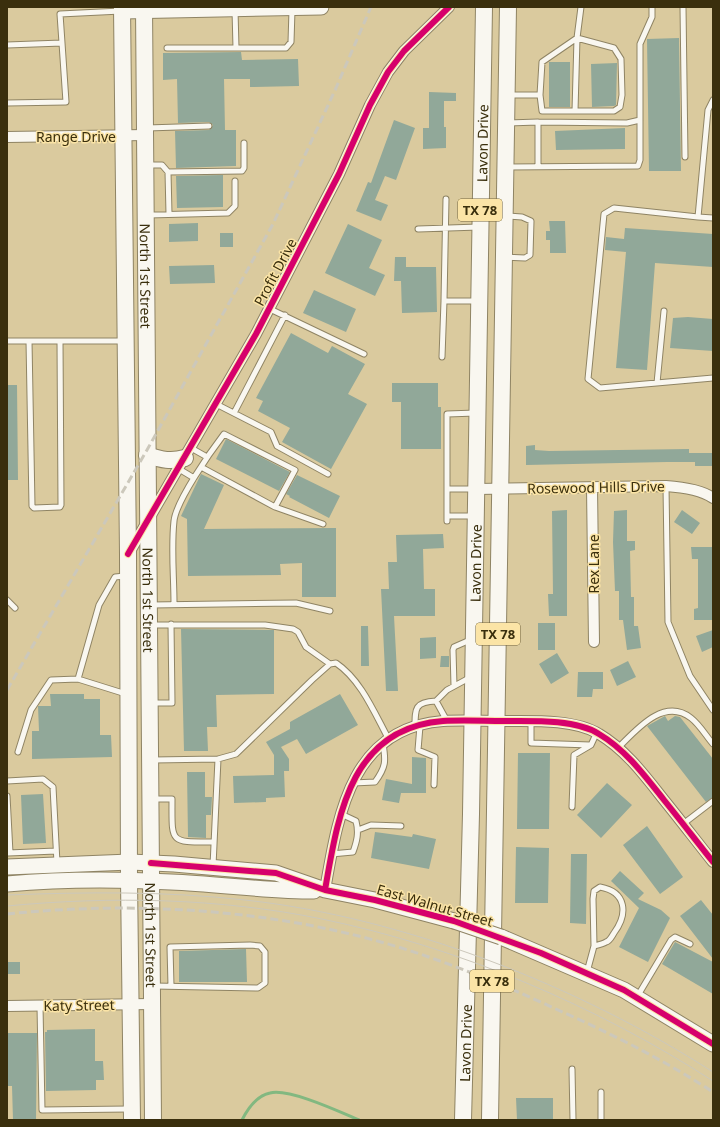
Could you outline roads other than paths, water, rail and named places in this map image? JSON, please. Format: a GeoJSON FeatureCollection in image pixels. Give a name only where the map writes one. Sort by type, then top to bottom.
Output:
{"type":"FeatureCollection","features":[{"type":"Feature","properties":{"kind":"main road","name":"Lavon Drive"},"geometry":{"type":"LineString","coordinates":[[463,1120],[472,721],[484,7]]}},
{"type":"Feature","properties":{"kind":"main road","name":"Lavon Drive"},"geometry":{"type":"LineString","coordinates":[[490,1120],[508,7]]}},
{"type":"Feature","properties":{"kind":"main road","name":"North 1st Street"},"geometry":{"type":"LineString","coordinates":[[122,9],[132,1114]]}},
{"type":"Feature","properties":{"kind":"main road","name":"North 1st Street"},"geometry":{"type":"LineString","coordinates":[[144,9],[147,215],[146,340],[150,605],[151,1004],[153,1120]]}},
{"type":"Feature","properties":{"kind":"main road"},"geometry":{"type":"LineString","coordinates":[[125,341],[146,340]]}},
{"type":"Feature","properties":{"kind":"main road"},"geometry":{"type":"LineString","coordinates":[[147,456],[166,461],[174,461],[185,458]]}},
{"type":"Feature","properties":{"kind":"street"},"geometry":{"type":"LineString","coordinates":[[122,9],[320,7]]}},
{"type":"Feature","properties":{"kind":"street","name":"Profit Drive"},"geometry":{"type":"LineString","coordinates":[[128,554],[270,309],[339,174],[370,105],[388,72],[404,51],[449,7]]}},
{"type":"Feature","properties":{"kind":"street","name":"Range Drive"},"geometry":{"type":"LineString","coordinates":[[7,137],[123,136],[146,132]]}},
{"type":"Feature","properties":{"kind":"street","name":"Rosewood Hills Drive"},"geometry":{"type":"LineString","coordinates":[[476,489],[678,486],[701,492],[713,498]]}},
{"type":"Feature","properties":{"kind":"street","name":"Rex Lane"},"geometry":{"type":"LineString","coordinates":[[592,487],[594,642]]}},
{"type":"Feature","properties":{"kind":"street"},"geometry":{"type":"LineString","coordinates":[[325,890],[331,854],[341,814],[352,783],[372,752],[385,740],[418,726],[447,721],[531,721],[566,724],[597,732],[619,747],[642,771],[713,862]]}},
{"type":"Feature","properties":{"kind":"street","name":"East Walnut Street"},"geometry":{"type":"LineString","coordinates":[[8,858],[56,858],[151,863],[276,873],[325,890],[375,900],[454,921],[501,937],[624,990],[713,1044]]}},
{"type":"Feature","properties":{"kind":"street","name":"East Walnut Street"},"geometry":{"type":"LineString","coordinates":[[7,884],[84,879],[151,881],[276,891],[325,890]]}},
{"type":"Feature","properties":{"kind":"street","name":"Katy Street"},"geometry":{"type":"LineString","coordinates":[[7,1006],[151,1004]]}},
{"type":"Feature","properties":{"kind":"lane"},"geometry":{"type":"LineString","coordinates":[[575,110],[577,38],[581,7]]}},
{"type":"Feature","properties":{"kind":"lane"},"geometry":{"type":"LineString","coordinates":[[506,167],[638,166],[640,160],[640,44],[652,18],[652,7]]}},
{"type":"Feature","properties":{"kind":"lane"},"geometry":{"type":"LineString","coordinates":[[683,7],[685,157]]}},
{"type":"Feature","properties":{"kind":"lane"},"geometry":{"type":"LineString","coordinates":[[234,8],[236,48]]}},
{"type":"Feature","properties":{"kind":"lane"},"geometry":{"type":"LineString","coordinates":[[167,48],[286,48],[291,42],[292,8]]}},
{"type":"Feature","properties":{"kind":"lane"},"geometry":{"type":"LineString","coordinates":[[7,103],[66,102],[60,14],[122,9]]}},
{"type":"Feature","properties":{"kind":"lane"},"geometry":{"type":"LineString","coordinates":[[577,38],[614,48],[621,59],[622,95],[620,107],[614,111],[542,111],[540,95],[542,62],[577,38]]}},
{"type":"Feature","properties":{"kind":"lane"},"geometry":{"type":"LineString","coordinates":[[7,45],[62,43]]}},
{"type":"Feature","properties":{"kind":"lane"},"geometry":{"type":"LineString","coordinates":[[507,96],[540,95]]}},
{"type":"Feature","properties":{"kind":"lane"},"geometry":{"type":"LineString","coordinates":[[698,217],[708,110],[713,100]]}},
{"type":"Feature","properties":{"kind":"lane"},"geometry":{"type":"LineString","coordinates":[[506,123],[538,122],[627,124],[640,120]]}},
{"type":"Feature","properties":{"kind":"lane"},"geometry":{"type":"LineString","coordinates":[[538,122],[538,167]]}},
{"type":"Feature","properties":{"kind":"lane"},"geometry":{"type":"LineString","coordinates":[[146,132],[210,126]]}},
{"type":"Feature","properties":{"kind":"lane"},"geometry":{"type":"LineString","coordinates":[[168,172],[242,171],[244,168],[244,143]]}},
{"type":"Feature","properties":{"kind":"lane"},"geometry":{"type":"LineString","coordinates":[[146,165],[162,165],[168,172],[169,214]]}},
{"type":"Feature","properties":{"kind":"lane"},"geometry":{"type":"LineString","coordinates":[[147,215],[228,213],[235,206],[235,181]]}},
{"type":"Feature","properties":{"kind":"lane"},"geometry":{"type":"LineString","coordinates":[[442,357],[446,199]]}},
{"type":"Feature","properties":{"kind":"lane"},"geometry":{"type":"LineString","coordinates":[[713,218],[614,208],[604,214],[588,379],[600,388],[713,378]]}},
{"type":"Feature","properties":{"kind":"lane"},"geometry":{"type":"LineString","coordinates":[[504,257],[525,258],[530,256],[531,221],[522,217],[505,216]]}},
{"type":"Feature","properties":{"kind":"lane"},"geometry":{"type":"LineString","coordinates":[[418,229],[480,227]]}},
{"type":"Feature","properties":{"kind":"lane"},"geometry":{"type":"LineString","coordinates":[[444,301],[479,301]]}},
{"type":"Feature","properties":{"kind":"lane"},"geometry":{"type":"LineString","coordinates":[[270,309],[364,354]]}},
{"type":"Feature","properties":{"kind":"lane"},"geometry":{"type":"LineString","coordinates":[[657,383],[664,311]]}},
{"type":"Feature","properties":{"kind":"lane"},"geometry":{"type":"LineString","coordinates":[[234,413],[285,315]]}},
{"type":"Feature","properties":{"kind":"lane"},"geometry":{"type":"LineString","coordinates":[[7,341],[125,341]]}},
{"type":"Feature","properties":{"kind":"lane"},"geometry":{"type":"LineString","coordinates":[[29,341],[32,506],[34,508],[60,507],[61,505],[60,341]]}},
{"type":"Feature","properties":{"kind":"lane"},"geometry":{"type":"LineString","coordinates":[[216,404],[271,432],[277,446],[328,474]]}},
{"type":"Feature","properties":{"kind":"lane"},"geometry":{"type":"LineString","coordinates":[[475,516],[447,518],[447,414],[477,413]]}},
{"type":"Feature","properties":{"kind":"lane"},"geometry":{"type":"LineString","coordinates":[[174,604],[174,520],[194,478],[224,434],[295,470],[275,507]]}},
{"type":"Feature","properties":{"kind":"lane"},"geometry":{"type":"LineString","coordinates":[[194,478],[185,458],[207,457]]}},
{"type":"Feature","properties":{"kind":"lane"},"geometry":{"type":"LineString","coordinates":[[201,467],[275,507],[323,524]]}},
{"type":"Feature","properties":{"kind":"lane"},"geometry":{"type":"LineString","coordinates":[[666,486],[668,622],[690,676],[713,710]]}},
{"type":"Feature","properties":{"kind":"lane"},"geometry":{"type":"LineString","coordinates":[[447,489],[476,489]]}},
{"type":"Feature","properties":{"kind":"lane"},"geometry":{"type":"LineString","coordinates":[[78,679],[99,605],[115,578],[128,575]]}},
{"type":"Feature","properties":{"kind":"lane"},"geometry":{"type":"LineString","coordinates":[[7,600],[15,608]]}},
{"type":"Feature","properties":{"kind":"lane"},"geometry":{"type":"LineString","coordinates":[[150,605],[296,603],[330,611]]}},
{"type":"Feature","properties":{"kind":"lane"},"geometry":{"type":"LineString","coordinates":[[150,703],[172,703],[171,624]]}},
{"type":"Feature","properties":{"kind":"lane"},"geometry":{"type":"LineString","coordinates":[[150,625],[265,624],[293,629],[298,632],[306,647],[330,664]]}},
{"type":"Feature","properties":{"kind":"lane"},"geometry":{"type":"LineString","coordinates":[[454,686],[454,647],[473,638]]}},
{"type":"Feature","properties":{"kind":"lane"},"geometry":{"type":"LineString","coordinates":[[151,760],[218,759],[236,754],[330,664],[336,663],[344,668],[360,688],[385,740],[386,761],[382,773],[375,782],[352,783]]}},
{"type":"Feature","properties":{"kind":"lane"},"geometry":{"type":"LineString","coordinates":[[434,785],[435,757],[418,750],[418,726],[415,711],[417,707],[425,702],[436,702],[447,690],[472,676]]}},
{"type":"Feature","properties":{"kind":"lane"},"geometry":{"type":"LineString","coordinates":[[18,752],[31,710],[51,680],[78,679],[129,695]]}},
{"type":"Feature","properties":{"kind":"lane"},"geometry":{"type":"LineString","coordinates":[[436,702],[447,721]]}},
{"type":"Feature","properties":{"kind":"lane"},"geometry":{"type":"LineString","coordinates":[[619,747],[642,726],[664,711],[680,712],[692,719],[713,744]]}},
{"type":"Feature","properties":{"kind":"lane"},"geometry":{"type":"LineString","coordinates":[[531,721],[531,744],[591,746]]}},
{"type":"Feature","properties":{"kind":"lane"},"geometry":{"type":"LineString","coordinates":[[572,807],[574,755],[591,746],[597,732]]}},
{"type":"Feature","properties":{"kind":"lane"},"geometry":{"type":"LineString","coordinates":[[213,867],[218,759]]}},
{"type":"Feature","properties":{"kind":"lane"},"geometry":{"type":"LineString","coordinates":[[7,781],[43,779],[53,787],[56,858]]}},
{"type":"Feature","properties":{"kind":"lane"},"geometry":{"type":"LineString","coordinates":[[7,796],[8,858]]}},
{"type":"Feature","properties":{"kind":"lane"},"geometry":{"type":"LineString","coordinates":[[151,799],[172,799],[172,832],[178,840],[183,842],[214,842]]}},
{"type":"Feature","properties":{"kind":"lane"},"geometry":{"type":"LineString","coordinates":[[683,824],[713,802]]}},
{"type":"Feature","properties":{"kind":"lane"},"geometry":{"type":"LineString","coordinates":[[331,854],[353,852],[358,830],[356,822],[341,814]]}},
{"type":"Feature","properties":{"kind":"lane"},"geometry":{"type":"LineString","coordinates":[[358,830],[370,825],[401,826]]}},
{"type":"Feature","properties":{"kind":"lane"},"geometry":{"type":"LineString","coordinates":[[587,973],[594,946],[594,891],[600,888],[607,888],[616,894],[624,907],[624,914],[621,923],[608,942],[594,946]]}},
{"type":"Feature","properties":{"kind":"lane"},"geometry":{"type":"LineString","coordinates":[[636,997],[671,940],[675,937],[690,944]]}},
{"type":"Feature","properties":{"kind":"lane"},"geometry":{"type":"LineString","coordinates":[[151,986],[258,988],[265,983],[265,952],[260,946],[250,945],[170,947],[171,986]]}},
{"type":"Feature","properties":{"kind":"lane"},"geometry":{"type":"LineString","coordinates":[[40,1006],[42,1110],[132,1114]]}},
{"type":"Feature","properties":{"kind":"lane"},"geometry":{"type":"LineString","coordinates":[[572,1069],[573,1120]]}},
{"type":"Feature","properties":{"kind":"lane"},"geometry":{"type":"LineString","coordinates":[[601,1092],[601,1120]]}},
{"type":"Feature","properties":{"kind":"waterway"},"geometry":{"type":"LineString","coordinates":[[242,1120],[247,1111],[257,1100],[270,1093],[278,1092],[302,1097],[359,1120]]}},
{"type":"Feature","properties":{"kind":"tram line"},"geometry":{"type":"LineString","coordinates":[[7,895],[126,893],[215,897],[305,909],[366,922],[427,939],[488,960],[548,984],[606,1011],[713,1072]]}},
{"type":"Feature","properties":{"kind":"tram line"},"geometry":{"type":"LineString","coordinates":[[7,906],[125,900],[205,903],[283,912],[322,919],[373,931],[475,963],[525,982],[622,1028],[713,1081]]}},
{"type":"Feature","properties":{"kind":"railway"},"geometry":{"type":"LineString","coordinates":[[7,690],[147,450],[273,224],[336,88],[371,7]]}},
{"type":"Feature","properties":{"kind":"railway"},"geometry":{"type":"LineString","coordinates":[[7,914],[111,908],[216,912],[268,918],[319,927],[370,939],[420,954],[490,980],[541,1002],[637,1048],[676,1069],[713,1092]]}}]}
